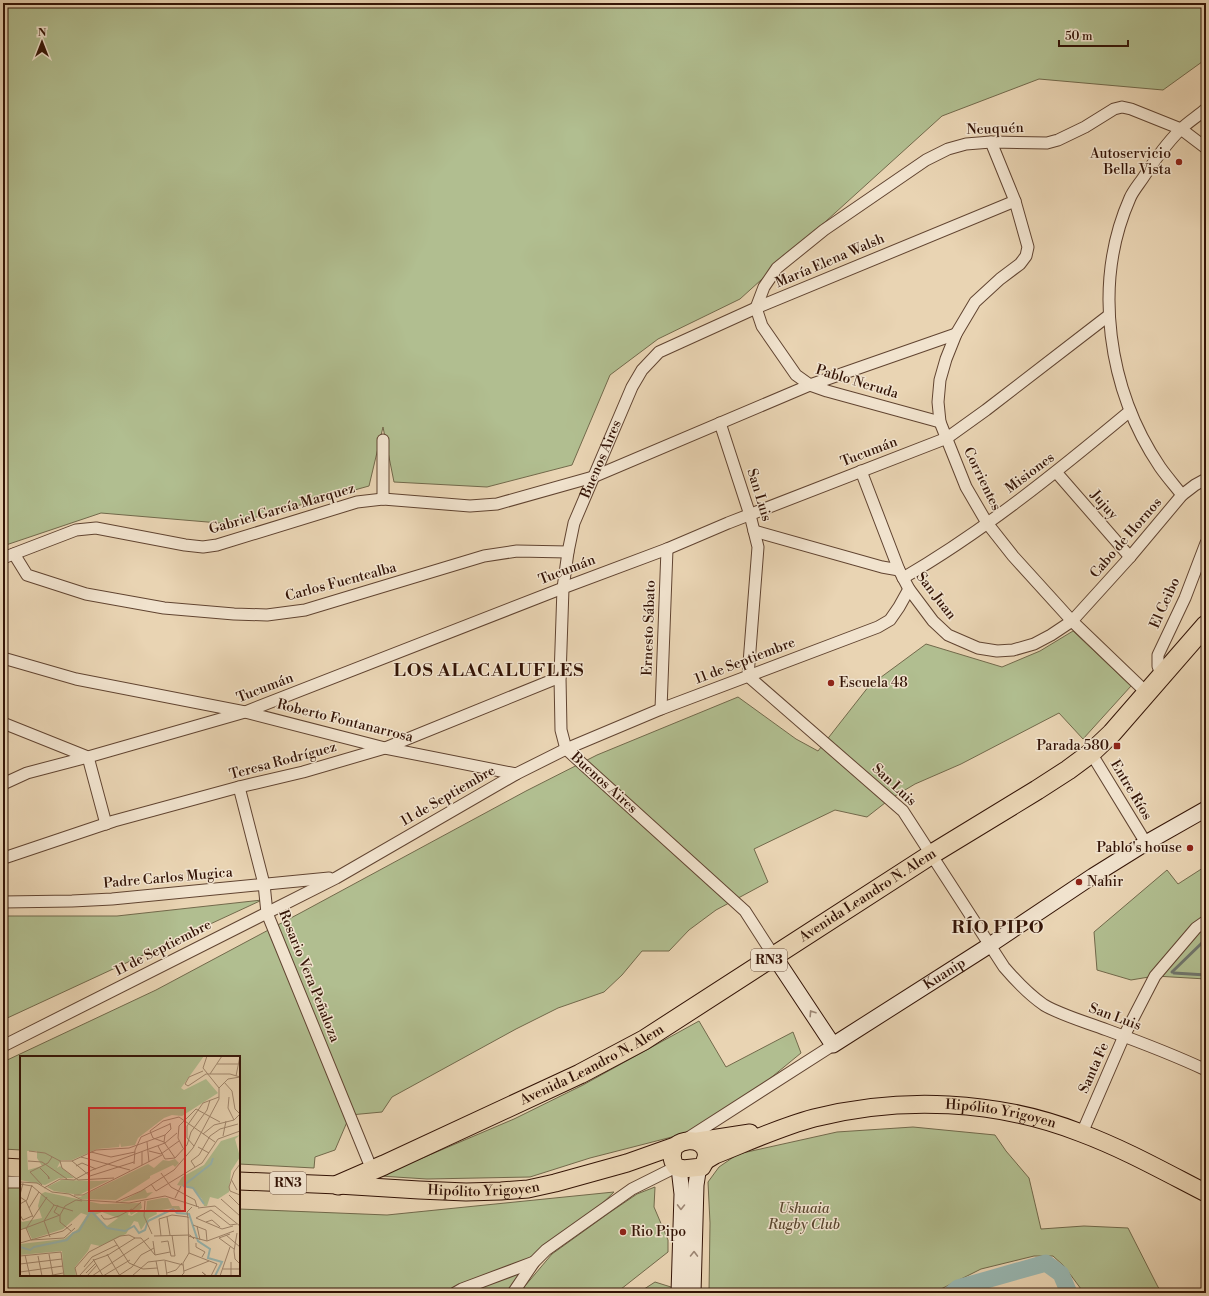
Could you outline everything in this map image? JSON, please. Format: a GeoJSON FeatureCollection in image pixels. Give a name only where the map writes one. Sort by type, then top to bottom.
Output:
{"type":"FeatureCollection","features":[{"type":"Feature","properties":{"kind":"highway","name":"Avenida Leandro N. Alem"},"geometry":{"type":"LineString","coordinates":[[338,1185],[614,1057],[644,1040],[932,854],[1068,770],[1091,753],[1112,733],[1206,625]]}},
{"type":"Feature","properties":{"kind":"main road","name":"Kuanip"},"geometry":{"type":"LineString","coordinates":[[833,1045],[990,945],[1093,876],[1146,843],[1206,809]]}},
{"type":"Feature","properties":{"kind":"main road","name":"Buenos Aires"},"geometry":{"type":"LineString","coordinates":[[774,956],[833,1045]]}},
{"type":"Feature","properties":{"kind":"main road","name":"Hipólito Yrigoyen"},"geometry":{"type":"LineString","coordinates":[[703,1164],[715,1155],[782,1128],[814,1118],[846,1111],[884,1106],[921,1104],[952,1105],[990,1109],[1024,1115],[1082,1133],[1133,1156],[1206,1193]]}},
{"type":"Feature","properties":{"kind":"main road","name":"Hipólito Yrigoyen"},"geometry":{"type":"LineString","coordinates":[[338,1185],[466,1192],[528,1189],[627,1164],[686,1143],[782,1128]]}},
{"type":"Feature","properties":{"kind":"main road"},"geometry":{"type":"LineString","coordinates":[[679,1293],[682,1194],[672,1155],[686,1143],[705,1150],[703,1164],[698,1172],[696,1185],[693,1293]]}},
{"type":"Feature","properties":{"kind":"main road","name":"Hipólito Yrigoyen"},"geometry":{"type":"LineString","coordinates":[[627,1164],[676,1166]]}},
{"type":"Feature","properties":{"kind":"main road"},"geometry":{"type":"LineString","coordinates":[[676,1166],[690,1169],[703,1164]]}},
{"type":"Feature","properties":{"kind":"main road"},"geometry":{"type":"LineString","coordinates":[[3,1167],[20,1168]]}},
{"type":"Feature","properties":{"kind":"main road","name":"RN3"},"geometry":{"type":"LineString","coordinates":[[240,1181],[338,1185]]}},
{"type":"Feature","properties":{"kind":"street","name":"Neuquén"},"geometry":{"type":"LineString","coordinates":[[756,308],[764,287],[777,268],[824,230],[926,160],[948,149],[966,144],[991,142],[1047,143],[1058,140],[1085,127],[1114,109],[1122,107],[1131,109],[1181,129],[1206,148]]}},
{"type":"Feature","properties":{"kind":"street"},"geometry":{"type":"LineString","coordinates":[[1182,495],[1160,467],[1143,438],[1130,411],[1119,377],[1108,316],[1109,283],[1114,250],[1124,214],[1131,197],[1154,162],[1181,129],[1206,109]]}},
{"type":"Feature","properties":{"kind":"street"},"geometry":{"type":"LineString","coordinates":[[991,142],[1015,201]]}},
{"type":"Feature","properties":{"kind":"street","name":"Corrientes"},"geometry":{"type":"LineString","coordinates":[[1015,201],[1028,247],[1026,256],[1020,264],[1000,279],[975,302],[956,334],[946,359],[940,380],[938,402],[940,422],[966,487],[987,523],[1013,556],[1072,621],[1147,693]]}},
{"type":"Feature","properties":{"kind":"street","name":"María Elena Walsh"},"geometry":{"type":"LineString","coordinates":[[658,352],[756,308],[1015,201]]}},
{"type":"Feature","properties":{"kind":"street","name":"Pablo Neruda"},"geometry":{"type":"LineString","coordinates":[[756,308],[762,326],[796,375],[810,385],[940,422]]}},
{"type":"Feature","properties":{"kind":"street","name":"Tucumán"},"geometry":{"type":"LineString","coordinates":[[3,784],[27,773],[244,712],[667,549],[946,438],[986,410],[1108,316]]}},
{"type":"Feature","properties":{"kind":"street","name":"Gabriel García Marquez"},"geometry":{"type":"LineString","coordinates":[[14,554],[76,530],[96,528],[203,547],[217,545],[357,502],[383,499],[470,506],[497,504],[593,477],[810,385],[956,334]]}},
{"type":"Feature","properties":{"kind":"street","name":"Buenos Aires"},"geometry":{"type":"LineString","coordinates":[[658,352],[642,370],[632,386],[574,523],[563,588],[560,677],[561,730],[566,748],[745,911],[774,956]]}},
{"type":"Feature","properties":{"kind":"street","name":"Misiones"},"geometry":{"type":"LineString","coordinates":[[901,574],[919,568],[987,523],[1056,472],[1130,411]]}},
{"type":"Feature","properties":{"kind":"street","name":"San Luis"},"geometry":{"type":"LineString","coordinates":[[720,423],[750,515],[758,547],[748,676],[904,811],[1004,967],[1018,984],[1029,994],[1062,1014],[1124,1036],[1206,1070]]}},
{"type":"Feature","properties":{"kind":"street"},"geometry":{"type":"LineString","coordinates":[[383,440],[383,499]]}},
{"type":"Feature","properties":{"kind":"street","name":"San Juan"},"geometry":{"type":"LineString","coordinates":[[861,471],[901,574],[909,589],[933,622],[948,635],[978,648],[997,651],[1013,650],[1034,644],[1072,621]]}},
{"type":"Feature","properties":{"kind":"street","name":"Jujuy"},"geometry":{"type":"LineString","coordinates":[[1056,472],[1130,557]]}},
{"type":"Feature","properties":{"kind":"street","name":"Cabo de Hornos"},"geometry":{"type":"LineString","coordinates":[[1072,621],[1130,557],[1182,495],[1206,479]]}},
{"type":"Feature","properties":{"kind":"street"},"geometry":{"type":"LineString","coordinates":[[754,531],[882,567],[901,574]]}},
{"type":"Feature","properties":{"kind":"street","name":"El Ceibo"},"geometry":{"type":"LineString","coordinates":[[1162,676],[1158,666],[1158,655],[1185,598],[1206,542]]}},
{"type":"Feature","properties":{"kind":"street","name":"Ernesto Sábato"},"geometry":{"type":"LineString","coordinates":[[661,709],[667,549]]}},
{"type":"Feature","properties":{"kind":"street","name":"Carlos Fuentealba"},"geometry":{"type":"LineString","coordinates":[[14,554],[27,575],[86,594],[164,608],[267,616],[305,610],[484,556],[517,551],[568,552]]}},
{"type":"Feature","properties":{"kind":"street"},"geometry":{"type":"LineString","coordinates":[[3,558],[14,554]]}},
{"type":"Feature","properties":{"kind":"street","name":"11 de Septiembre"},"geometry":{"type":"LineString","coordinates":[[3,1046],[336,878],[516,774],[566,748],[661,709],[878,627],[890,620],[909,589]]}},
{"type":"Feature","properties":{"kind":"street","name":"Roberto Fontanarrosa"},"geometry":{"type":"LineString","coordinates":[[3,658],[76,679],[244,712],[385,748],[516,774]]}},
{"type":"Feature","properties":{"kind":"street","name":"Teresa Rodríguez"},"geometry":{"type":"LineString","coordinates":[[5,857],[106,824],[239,787],[303,772],[385,748],[560,677]]}},
{"type":"Feature","properties":{"kind":"street"},"geometry":{"type":"LineString","coordinates":[[3,724],[88,757],[106,824]]}},
{"type":"Feature","properties":{"kind":"street","name":"Entre Ríos"},"geometry":{"type":"LineString","coordinates":[[1091,753],[1146,843]]}},
{"type":"Feature","properties":{"kind":"street","name":"Rosario Vera Peñaloza"},"geometry":{"type":"LineString","coordinates":[[239,787],[264,884],[266,913],[372,1170]]}},
{"type":"Feature","properties":{"kind":"street","name":"Padre Carlos Mugica"},"geometry":{"type":"LineString","coordinates":[[3,902],[112,899],[336,878]]}},
{"type":"Feature","properties":{"kind":"street","name":"Santa Fe"},"geometry":{"type":"LineString","coordinates":[[1082,1133],[1124,1036],[1155,976],[1196,928],[1206,921]]}},
{"type":"Feature","properties":{"kind":"street","name":"Kuanip"},"geometry":{"type":"LineString","coordinates":[[686,1143],[833,1045]]}},
{"type":"Feature","properties":{"kind":"street"},"geometry":{"type":"LineString","coordinates":[[513,1293],[534,1262],[546,1250],[632,1189],[676,1166]]}},
{"type":"Feature","properties":{"kind":"street"},"geometry":{"type":"LineString","coordinates":[[3,1182],[20,1182]]}},
{"type":"Feature","properties":{"kind":"street"},"geometry":{"type":"LineString","coordinates":[[454,1293],[534,1262]]}},
{"type":"Feature","properties":{"kind":"green space"},"geometry":{"type":"Polygon","coordinates":[[[3,3],[1206,3],[1206,59],[1163,90],[1039,79],[942,116],[740,299],[658,339],[610,375],[572,465],[487,487],[394,482],[383,427],[369,486],[231,524],[101,513],[3,546],[3,3]]]}},
{"type":"Feature","properties":{"kind":"green space"},"geometry":{"type":"Polygon","coordinates":[[[1073,631],[1131,686],[1083,739],[1059,713],[961,764],[915,784],[890,799],[867,817],[835,810],[754,849],[768,882],[716,910],[689,930],[669,951],[642,951],[622,975],[604,992],[558,1008],[516,1029],[392,1097],[382,1112],[350,1115],[335,1150],[315,1157],[314,1168],[240,1164],[240,1056],[20,1056],[20,1150],[3,1149],[3,1062],[156,990],[526,791],[597,755],[738,697],[796,739],[818,751],[869,686],[926,644],[1002,667],[1040,651],[1073,631]]]}},
{"type":"Feature","properties":{"kind":"green space"},"geometry":{"type":"Polygon","coordinates":[[[1206,866],[1206,979],[1155,976],[1131,980],[1097,970],[1094,932],[1167,870],[1178,884],[1206,866]]]}},
{"type":"Feature","properties":{"kind":"green space"},"geometry":{"type":"Polygon","coordinates":[[[262,900],[3,1020],[3,916],[117,916],[262,900]]]}},
{"type":"Feature","properties":{"kind":"green space"},"geometry":{"type":"Polygon","coordinates":[[[699,1021],[726,1067],[793,1032],[801,1053],[728,1113],[707,1128],[590,1158],[530,1177],[427,1179],[380,1176],[514,1119],[583,1085],[699,1021]]]}},
{"type":"Feature","properties":{"kind":"green space","name":"Ushuaia Rugby Club"},"geometry":{"type":"Polygon","coordinates":[[[913,1127],[995,1135],[1006,1151],[1029,1178],[1041,1229],[1084,1226],[1128,1228],[1158,1287],[1163,1293],[1084,1293],[1064,1266],[1053,1256],[1034,1256],[981,1269],[933,1293],[709,1293],[710,1223],[708,1182],[719,1167],[738,1154],[837,1132],[913,1127]]]}},
{"type":"Feature","properties":{"kind":"green space"},"geometry":{"type":"Polygon","coordinates":[[[3,1185],[20,1187],[20,1276],[240,1276],[240,1209],[387,1215],[614,1192],[509,1293],[3,1293],[3,1185]]]}},
{"type":"Feature","properties":{"kind":"green space","name":"Rio Pipo"},"geometry":{"type":"Polygon","coordinates":[[[655,1187],[654,1207],[668,1240],[668,1252],[616,1293],[606,1293],[596,1290],[592,1293],[519,1293],[552,1254],[637,1194],[655,1187]]]}},
{"type":"Feature","properties":{"kind":"green space"},"geometry":{"type":"Polygon","coordinates":[[[655,1282],[690,1293],[638,1293],[655,1282]]]}},
{"type":"Feature","properties":{"kind":"waterway"},"geometry":{"type":"LineString","coordinates":[[1172,972],[1206,939]]}},
{"type":"Feature","properties":{"kind":"waterway"},"geometry":{"type":"LineString","coordinates":[[1174,973],[1206,975]]}},
{"type":"Feature","properties":{"kind":"waterway","name":"RÍO PIPO"},"geometry":{"type":"LineString","coordinates":[[952,1293],[958,1288],[1046,1263],[1061,1274],[1069,1293]]}},
{"type":"Feature","properties":{"kind":"place","name":"Autoservicio Bella Vista"},"geometry":{"type":"Point","coordinates":[1179,162]}},
{"type":"Feature","properties":{"kind":"place","name":"Escuela 48"},"geometry":{"type":"Point","coordinates":[831,683]}},
{"type":"Feature","properties":{"kind":"place","name":"Parada 580"},"geometry":{"type":"Point","coordinates":[1117,746]}},
{"type":"Feature","properties":{"kind":"place","name":"Pablo's house"},"geometry":{"type":"Point","coordinates":[1190,848]}},
{"type":"Feature","properties":{"kind":"place","name":"Nahir"},"geometry":{"type":"Point","coordinates":[1079,882]}},
{"type":"Feature","properties":{"kind":"place","name":"Rio Pipo"},"geometry":{"type":"Point","coordinates":[623,1232]}},
{"type":"Feature","properties":{"kind":"district","name":"LOS ALACALUFLES"},"geometry":{"type":"Point","coordinates":[489,670]}},
{"type":"Feature","properties":{"kind":"district","name":"RÍO PIPO"},"geometry":{"type":"Point","coordinates":[998,927]}}]}
